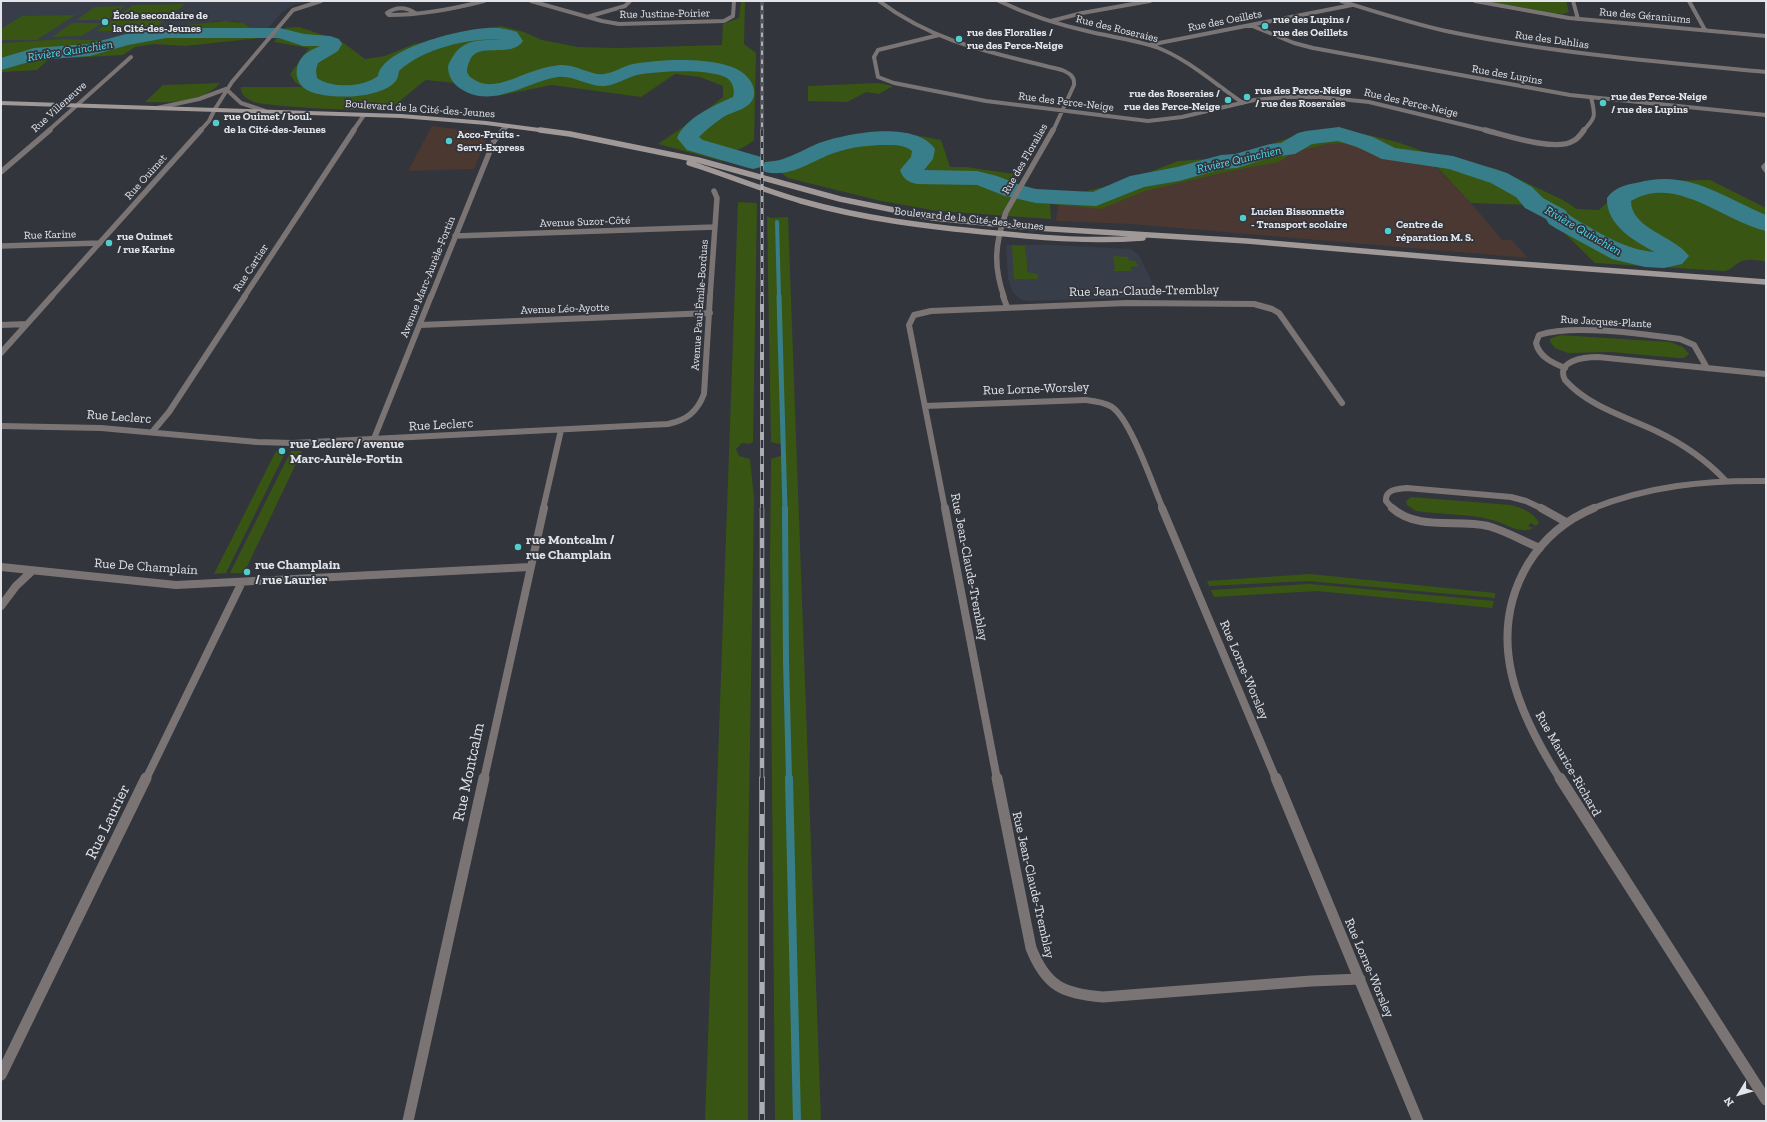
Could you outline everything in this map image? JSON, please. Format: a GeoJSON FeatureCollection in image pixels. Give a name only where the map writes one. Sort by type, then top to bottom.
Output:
{"type":"FeatureCollection","features":[{"type":"Feature","properties":{"kind":"main road","name":"Boulevard de la Cité-des-Jeunes"},"geometry":{"type":"LineString","coordinates":[[1,105],[78,105],[438,118],[570,134],[704,162],[800,189],[889,210],[932,218],[1164,236],[1247,240],[1601,271],[1766,282]]}},
{"type":"Feature","properties":{"kind":"main road","name":"Boulevard de la Cité-des-Jeunes"},"geometry":{"type":"LineString","coordinates":[[638,148],[693,164],[785,196],[833,209],[921,226],[999,234],[1114,241],[1164,236]]}},
{"type":"Feature","properties":{"kind":"street","name":"Rue Ouimet"},"geometry":{"type":"LineString","coordinates":[[1,353],[209,121],[226,89],[296,8],[321,1]]}},
{"type":"Feature","properties":{"kind":"street"},"geometry":{"type":"LineString","coordinates":[[415,13],[404,9],[394,9],[387,13],[393,15],[415,13],[452,9],[484,1]]}},
{"type":"Feature","properties":{"kind":"street","name":"Rue Justine-Poirier"},"geometry":{"type":"LineString","coordinates":[[531,1],[610,23],[623,24],[712,22],[731,18],[734,14],[734,1]]}},
{"type":"Feature","properties":{"kind":"street"},"geometry":{"type":"LineString","coordinates":[[587,17],[625,6],[630,1]]}},
{"type":"Feature","properties":{"kind":"street","name":"Rue des Floralies"},"geometry":{"type":"LineString","coordinates":[[879,1],[904,19],[939,35],[984,52],[1058,69],[1070,74],[1073,77],[1075,82],[1049,139],[1013,200],[1001,224],[995,247],[996,272],[1007,307]]}},
{"type":"Feature","properties":{"kind":"street","name":"Rue des Roseraies"},"geometry":{"type":"LineString","coordinates":[[999,1],[1051,21],[1149,45],[1182,59],[1243,103]]}},
{"type":"Feature","properties":{"kind":"street"},"geometry":{"type":"LineString","coordinates":[[1051,21],[1082,13],[1150,1]]}},
{"type":"Feature","properties":{"kind":"street","name":"Rue des Dahlias"},"geometry":{"type":"LineString","coordinates":[[1341,1],[1441,30],[1517,45],[1610,57],[1766,72]]}},
{"type":"Feature","properties":{"kind":"street","name":"Rue des Géraniums"},"geometry":{"type":"LineString","coordinates":[[1475,1],[1534,13],[1578,19],[1766,36]]}},
{"type":"Feature","properties":{"kind":"street"},"geometry":{"type":"LineString","coordinates":[[1573,1],[1578,19]]}},
{"type":"Feature","properties":{"kind":"street"},"geometry":{"type":"LineString","coordinates":[[1689,1],[1705,30]]}},
{"type":"Feature","properties":{"kind":"street","name":"Rue des Oeillets"},"geometry":{"type":"LineString","coordinates":[[1149,45],[1352,5]]}},
{"type":"Feature","properties":{"kind":"street","name":"Rue des Lupins"},"geometry":{"type":"LineString","coordinates":[[1250,25],[1294,43],[1313,48],[1548,91],[1591,97],[1766,115]]}},
{"type":"Feature","properties":{"kind":"street","name":"Rue des Perce-Neige"},"geometry":{"type":"LineString","coordinates":[[939,35],[878,50],[874,57],[878,77],[894,83],[981,100],[1134,120],[1160,121],[1175,119],[1243,103],[1302,96],[1358,100],[1538,143],[1558,145],[1572,142],[1592,123],[1595,114],[1591,97]]}},
{"type":"Feature","properties":{"kind":"street","name":"Rue Villeneuve"},"geometry":{"type":"LineString","coordinates":[[1,172],[131,57]]}},
{"type":"Feature","properties":{"kind":"street"},"geometry":{"type":"LineString","coordinates":[[158,108],[198,99],[226,89],[241,103],[265,111]]}},
{"type":"Feature","properties":{"kind":"street","name":"Rue Cartier"},"geometry":{"type":"LineString","coordinates":[[153,431],[170,412],[364,115]]}},
{"type":"Feature","properties":{"kind":"street","name":"Avenue Marc-Aurèle-Fortin"},"geometry":{"type":"LineString","coordinates":[[374,441],[454,236],[496,137],[508,126]]}},
{"type":"Feature","properties":{"kind":"street"},"geometry":{"type":"LineString","coordinates":[[1766,165],[1764,166],[1766,170]]}},
{"type":"Feature","properties":{"kind":"street","name":"Avenue Paul-Émile-Borduas"},"geometry":{"type":"LineString","coordinates":[[689,417],[700,406],[704,394],[718,195],[714,191]]}},
{"type":"Feature","properties":{"kind":"street","name":"Avenue Suzor-Côté"},"geometry":{"type":"LineString","coordinates":[[454,236],[715,227]]}},
{"type":"Feature","properties":{"kind":"street","name":"Rue Karine"},"geometry":{"type":"LineString","coordinates":[[1,246],[100,243]]}},
{"type":"Feature","properties":{"kind":"street","name":"Rue Jean-Claude-Tremblay"},"geometry":{"type":"LineString","coordinates":[[1342,403],[1279,313],[1262,305],[1245,303],[1128,303],[1007,307],[924,312],[912,318],[908,330],[925,406],[981,701],[1027,931],[1033,955],[1038,967],[1046,978],[1057,987],[1068,992],[1084,996],[1103,997],[1311,981],[1360,979]]}},
{"type":"Feature","properties":{"kind":"street","name":"Avenue Léo-Ayotte"},"geometry":{"type":"LineString","coordinates":[[420,325],[710,313]]}},
{"type":"Feature","properties":{"kind":"street"},"geometry":{"type":"LineString","coordinates":[[1,325],[27,324]]}},
{"type":"Feature","properties":{"kind":"street","name":"Rue Jacques-Plante"},"geometry":{"type":"LineString","coordinates":[[1565,368],[1554,364],[1542,354],[1536,344],[1537,337],[1540,334],[1551,331],[1572,330],[1680,339],[1694,345],[1707,368]]}},
{"type":"Feature","properties":{"kind":"street"},"geometry":{"type":"LineString","coordinates":[[1725,480],[1700,457],[1680,444],[1610,410],[1580,393],[1565,381],[1563,376],[1565,368],[1571,361],[1576,359],[1594,357],[1766,374]]}},
{"type":"Feature","properties":{"kind":"street","name":"Rue Lorne-Worsley"},"geometry":{"type":"LineString","coordinates":[[925,406],[1085,400],[1106,404],[1120,414],[1130,431],[1418,1121]]}},
{"type":"Feature","properties":{"kind":"street","name":"Rue Leclerc"},"geometry":{"type":"LineString","coordinates":[[1,426],[70,426],[153,431],[283,443],[374,441],[662,425],[681,421],[689,417]]}},
{"type":"Feature","properties":{"kind":"street","name":"Rue Montcalm"},"geometry":{"type":"LineString","coordinates":[[408,1121],[561,430]]}},
{"type":"Feature","properties":{"kind":"street","name":"Rue Maurice-Richard"},"geometry":{"type":"LineString","coordinates":[[1766,481],[1725,480],[1682,484],[1637,493],[1604,504],[1566,522],[1546,539],[1527,565],[1516,586],[1507,618],[1506,633],[1513,685],[1524,714],[1542,750],[1570,796],[1766,1100]]}},
{"type":"Feature","properties":{"kind":"street"},"geometry":{"type":"LineString","coordinates":[[1540,548],[1482,525],[1425,521],[1408,517],[1399,514],[1388,504],[1386,499],[1388,495],[1395,490],[1412,489],[1512,497],[1529,503],[1566,522]]}},
{"type":"Feature","properties":{"kind":"street","name":"Rue De Champlain"},"geometry":{"type":"LineString","coordinates":[[1,568],[162,584],[242,582],[530,567]]}},
{"type":"Feature","properties":{"kind":"street"},"geometry":{"type":"LineString","coordinates":[[1,606],[16,586],[32,571]]}},
{"type":"Feature","properties":{"kind":"street","name":"Rue Laurier"},"geometry":{"type":"LineString","coordinates":[[1,1075],[242,582]]}},
{"type":"Feature","properties":{"kind":"shaded area","name":"École secondaire de la Cité-des-Jeunes"},"geometry":{"type":"Polygon","coordinates":[[[1,1],[311,1],[295,4],[282,12],[266,30],[252,28],[236,21],[216,21],[130,34],[111,40],[64,39],[1,43],[1,1]]]}},
{"type":"Feature","properties":{"kind":"shaded area"},"geometry":{"type":"Polygon","coordinates":[[[432,126],[489,133],[474,169],[408,171],[432,126]]]}},
{"type":"Feature","properties":{"kind":"shaded area"},"geometry":{"type":"Polygon","coordinates":[[[1318,137],[1430,161],[1471,203],[1502,240],[1512,240],[1528,258],[1131,224],[1056,221],[1059,201],[1318,137]]]}},
{"type":"Feature","properties":{"kind":"shaded area"},"geometry":{"type":"Polygon","coordinates":[[[1006,245],[1054,245],[1131,249],[1139,255],[1160,299],[1130,297],[1033,301],[1022,300],[1013,293],[1008,279],[1006,245]]]}},
{"type":"Feature","properties":{"kind":"green space"},"geometry":{"type":"Polygon","coordinates":[[[741,1],[745,1],[744,44],[756,53],[754,140],[742,148],[719,156],[725,160],[722,161],[658,144],[695,119],[723,97],[723,86],[700,77],[675,74],[641,97],[552,85],[497,96],[468,92],[455,83],[426,80],[392,107],[380,110],[262,104],[247,98],[241,90],[241,87],[302,87],[295,82],[290,74],[309,48],[274,42],[285,28],[299,27],[341,41],[365,59],[385,56],[414,44],[501,26],[524,32],[542,40],[578,47],[618,48],[722,45],[723,24],[739,18],[741,1]]]}},
{"type":"Feature","properties":{"kind":"green space"},"geometry":{"type":"Polygon","coordinates":[[[1485,1],[1566,1],[1569,12],[1563,14],[1553,13],[1485,1]]]}},
{"type":"Feature","properties":{"kind":"green space"},"geometry":{"type":"Polygon","coordinates":[[[185,4],[152,30],[226,21],[243,23],[252,28],[266,30],[260,38],[185,46],[154,44],[135,47],[123,55],[70,58],[52,56],[37,70],[1,72],[1,43],[64,39],[111,40],[130,34],[151,31],[97,31],[133,5],[185,4]]]}},
{"type":"Feature","properties":{"kind":"green space"},"geometry":{"type":"Polygon","coordinates":[[[125,6],[107,20],[76,20],[95,7],[125,6]]]}},
{"type":"Feature","properties":{"kind":"green space"},"geometry":{"type":"Polygon","coordinates":[[[75,15],[37,40],[1,40],[1,29],[22,16],[75,15]]]}},
{"type":"Feature","properties":{"kind":"green space"},"geometry":{"type":"Polygon","coordinates":[[[72,23],[102,23],[82,36],[52,37],[72,23]]]}},
{"type":"Feature","properties":{"kind":"green space"},"geometry":{"type":"Polygon","coordinates":[[[220,83],[213,90],[195,98],[175,102],[145,102],[163,85],[220,83]]]}},
{"type":"Feature","properties":{"kind":"green space"},"geometry":{"type":"Polygon","coordinates":[[[878,83],[893,86],[879,94],[866,92],[847,102],[808,101],[808,86],[878,83]]]}},
{"type":"Feature","properties":{"kind":"green space"},"geometry":{"type":"Polygon","coordinates":[[[1325,132],[1364,134],[1397,142],[1425,152],[1497,169],[1563,200],[1577,209],[1599,210],[1616,194],[1630,185],[1655,181],[1710,180],[1766,208],[1766,262],[1744,260],[1724,271],[1595,263],[1541,210],[1530,205],[1471,203],[1435,165],[1376,155],[1345,143],[1327,144],[1294,152],[1279,162],[1226,172],[1145,191],[1101,209],[1050,204],[1051,219],[938,211],[881,201],[788,178],[779,171],[789,159],[843,140],[895,134],[914,135],[941,140],[950,167],[966,167],[1014,174],[1006,185],[1009,190],[1057,193],[1083,192],[1124,182],[1178,161],[1221,158],[1242,154],[1301,134],[1325,132]]]}},
{"type":"Feature","properties":{"kind":"green space"},"geometry":{"type":"Polygon","coordinates":[[[738,202],[757,203],[753,442],[749,444],[742,443],[736,449],[739,456],[750,459],[754,498],[748,867],[748,1121],[705,1121],[738,202]]]}},
{"type":"Feature","properties":{"kind":"green space"},"geometry":{"type":"Polygon","coordinates":[[[767,216],[771,218],[788,217],[821,1121],[775,1121],[770,562],[771,459],[783,455],[786,449],[784,445],[771,442],[767,216]]]}},
{"type":"Feature","properties":{"kind":"green space"},"geometry":{"type":"Polygon","coordinates":[[[1012,245],[1025,246],[1027,272],[1037,274],[1038,279],[1014,279],[1012,245]]]}},
{"type":"Feature","properties":{"kind":"green space"},"geometry":{"type":"Polygon","coordinates":[[[1113,256],[1128,257],[1128,260],[1135,261],[1139,266],[1130,267],[1132,271],[1113,271],[1115,267],[1113,256]]]}},
{"type":"Feature","properties":{"kind":"green space"},"geometry":{"type":"Polygon","coordinates":[[[1560,335],[1670,342],[1683,347],[1689,354],[1684,358],[1678,358],[1611,352],[1568,353],[1555,348],[1550,342],[1550,339],[1560,335]]]}},
{"type":"Feature","properties":{"kind":"green space"},"geometry":{"type":"Polygon","coordinates":[[[276,451],[286,451],[226,573],[214,574],[276,451]]]}},
{"type":"Feature","properties":{"kind":"green space"},"geometry":{"type":"Polygon","coordinates":[[[291,451],[302,451],[244,573],[230,573],[291,451]]]}},
{"type":"Feature","properties":{"kind":"green space"},"geometry":{"type":"Polygon","coordinates":[[[1411,497],[1511,505],[1531,513],[1539,523],[1536,526],[1531,523],[1528,526],[1533,528],[1523,530],[1512,528],[1497,521],[1483,518],[1416,511],[1407,505],[1406,501],[1411,497]]]}},
{"type":"Feature","properties":{"kind":"green space"},"geometry":{"type":"Polygon","coordinates":[[[1310,574],[1495,593],[1495,598],[1308,581],[1209,586],[1207,581],[1310,574]]]}},
{"type":"Feature","properties":{"kind":"green space"},"geometry":{"type":"Polygon","coordinates":[[[1309,584],[1494,601],[1492,608],[1317,591],[1214,597],[1211,590],[1309,584]]]}},
{"type":"Feature","properties":{"kind":"waterway","name":"Rivière Quinchien"},"geometry":{"type":"LineString","coordinates":[[1,64],[34,54],[90,50],[126,40],[166,33],[280,33],[303,40],[323,40],[332,43],[333,44],[331,47],[310,60],[306,72],[308,81],[316,86],[327,90],[341,91],[356,90],[381,83],[388,78],[389,69],[397,62],[428,47],[467,36],[485,33],[500,33],[511,36],[514,41],[503,45],[484,45],[472,47],[462,56],[458,66],[458,72],[463,81],[468,85],[486,90],[496,89],[559,71],[572,71],[592,79],[603,80],[611,79],[626,72],[644,68],[674,66],[709,67],[735,74],[741,81],[744,89],[744,96],[741,101],[717,112],[690,133],[688,138],[695,145],[753,162]]}},
{"type":"Feature","properties":{"kind":"waterway","name":"Rivière Quinchien"},"geometry":{"type":"LineString","coordinates":[[773,167],[792,164],[821,150],[848,142],[877,138],[892,138],[916,143],[924,149],[922,159],[912,170],[913,174],[917,177],[977,178],[989,181],[1013,191],[1036,196],[1096,199],[1138,181],[1179,174],[1221,162],[1237,161],[1270,151],[1287,149],[1306,138],[1339,134],[1365,142],[1390,154],[1453,163],[1499,178],[1524,192],[1534,203],[1556,215],[1558,219],[1566,224],[1599,243],[1633,257],[1661,260],[1670,259],[1676,256],[1667,248],[1638,232],[1628,222],[1621,210],[1619,198],[1629,192],[1648,187],[1682,187],[1700,193],[1766,224]]}},
{"type":"Feature","properties":{"kind":"waterway"},"geometry":{"type":"LineString","coordinates":[[777,222],[779,297]]}},
{"type":"Feature","properties":{"kind":"waterway"},"geometry":{"type":"LineString","coordinates":[[779,296],[785,509]]}},
{"type":"Feature","properties":{"kind":"waterway"},"geometry":{"type":"LineString","coordinates":[[785,508],[786,661],[789,779]]}},
{"type":"Feature","properties":{"kind":"waterway"},"geometry":{"type":"LineString","coordinates":[[789,778],[797,1121]]}},
{"type":"Feature","properties":{"kind":"railway"},"geometry":{"type":"LineString","coordinates":[[762,1],[762,1121]]}},
{"type":"Feature","properties":{"kind":"place","name":"École secondaire de la Cité-des-Jeunes"},"geometry":{"type":"Point","coordinates":[105,22]}},
{"type":"Feature","properties":{"kind":"place","name":"rue des Lupins / rue des Oeillets"},"geometry":{"type":"Point","coordinates":[1265,26]}},
{"type":"Feature","properties":{"kind":"place","name":"rue des Floralies / rue des Perce-Neige"},"geometry":{"type":"Point","coordinates":[959,39]}},
{"type":"Feature","properties":{"kind":"place","name":"rue des Perce-Neige / rue des Roseraies"},"geometry":{"type":"Point","coordinates":[1247,97]}},
{"type":"Feature","properties":{"kind":"place","name":"rue des Roseraies / rue des Perce-Neige"},"geometry":{"type":"Point","coordinates":[1228,100]}},
{"type":"Feature","properties":{"kind":"place","name":"rue des Perce-Neige / rue des Lupins"},"geometry":{"type":"Point","coordinates":[1603,103]}},
{"type":"Feature","properties":{"kind":"place","name":"rue Ouimet / boul. de la Cité-des-Jeunes"},"geometry":{"type":"Point","coordinates":[216,123]}},
{"type":"Feature","properties":{"kind":"place","name":"Acco-Fruits - Servi-Express"},"geometry":{"type":"Point","coordinates":[449,141]}},
{"type":"Feature","properties":{"kind":"place","name":"Lucien Bissonnette - Transport scolaire"},"geometry":{"type":"Point","coordinates":[1243,218]}},
{"type":"Feature","properties":{"kind":"place","name":"Centre de réparation M. S."},"geometry":{"type":"Point","coordinates":[1388,231]}},
{"type":"Feature","properties":{"kind":"place","name":"rue Ouimet / rue Karine"},"geometry":{"type":"Point","coordinates":[109,243]}},
{"type":"Feature","properties":{"kind":"place","name":"rue Leclerc / avenue Marc-Aurèle-Fortin"},"geometry":{"type":"Point","coordinates":[282,451]}},
{"type":"Feature","properties":{"kind":"place","name":"rue Montcalm / rue Champlain"},"geometry":{"type":"Point","coordinates":[518,547]}},
{"type":"Feature","properties":{"kind":"place","name":"rue Champlain / rue Laurier"},"geometry":{"type":"Point","coordinates":[247,572]}}]}
